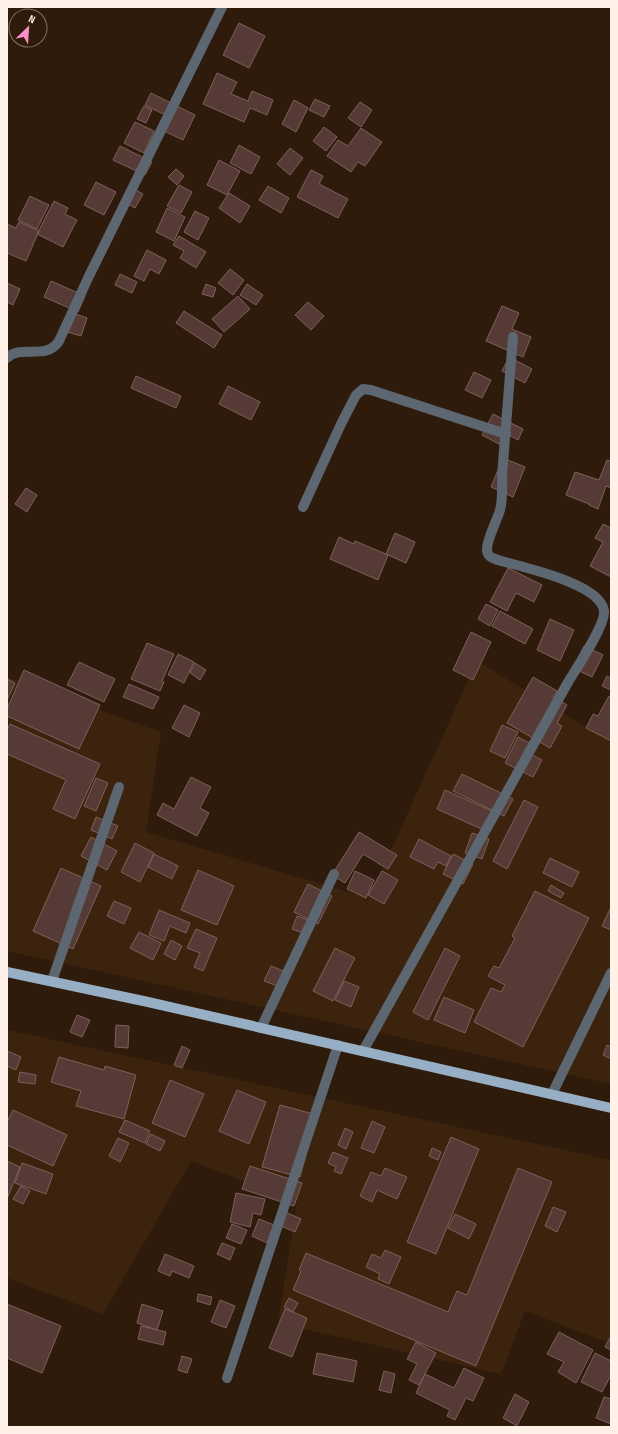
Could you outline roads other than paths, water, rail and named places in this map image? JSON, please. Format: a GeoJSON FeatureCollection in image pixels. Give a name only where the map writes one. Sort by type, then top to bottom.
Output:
{"type":"FeatureCollection","features":[{"type":"Feature","properties":{"kind":"main road"},"geometry":{"type":"LineString","coordinates":[[7,972],[338,1045],[611,1108]]}},
{"type":"Feature","properties":{"kind":"street"},"geometry":{"type":"LineString","coordinates":[[7,358],[16,353],[49,351],[54,348],[59,341],[92,270],[222,7]]}},
{"type":"Feature","properties":{"kind":"street"},"geometry":{"type":"LineString","coordinates":[[363,1051],[596,634],[603,620],[605,611],[600,601],[590,592],[566,580],[498,560],[490,557],[487,553],[488,543],[501,508],[513,337]]}},
{"type":"Feature","properties":{"kind":"street"},"geometry":{"type":"LineString","coordinates":[[303,507],[341,424],[356,395],[363,389],[371,390],[506,434]]}},
{"type":"Feature","properties":{"kind":"street"},"geometry":{"type":"LineString","coordinates":[[52,981],[119,787]]}},
{"type":"Feature","properties":{"kind":"street"},"geometry":{"type":"LineString","coordinates":[[261,1028],[334,874]]}},
{"type":"Feature","properties":{"kind":"street"},"geometry":{"type":"LineString","coordinates":[[552,1094],[611,972]]}},
{"type":"Feature","properties":{"kind":"street"},"geometry":{"type":"LineString","coordinates":[[226,1378],[338,1045]]}}]}
